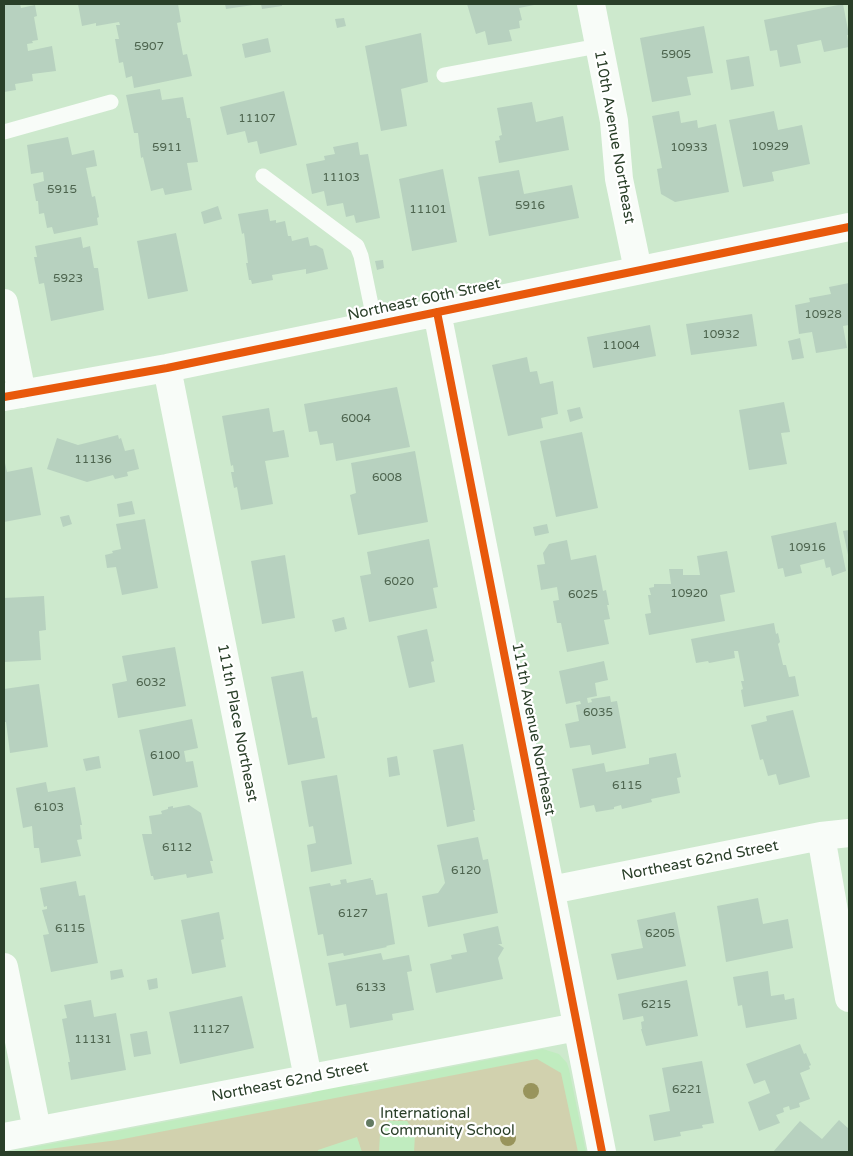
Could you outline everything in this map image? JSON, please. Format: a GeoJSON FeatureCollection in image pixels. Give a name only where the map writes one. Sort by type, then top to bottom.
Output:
{"type":"FeatureCollection","features":[{"type":"Feature","properties":{"kind":"street","name":"110th Avenue Northeast"},"geometry":{"type":"LineString","coordinates":[[591,4],[614,121],[619,180],[638,270]]}},
{"type":"Feature","properties":{"kind":"street","name":"Northeast 60th Street"},"geometry":{"type":"LineString","coordinates":[[13,396],[167,368],[849,227]]}},
{"type":"Feature","properties":{"kind":"street"},"geometry":{"type":"LineString","coordinates":[[4,303],[13,396]]}},
{"type":"Feature","properties":{"kind":"street","name":"111th Avenue Northeast"},"geometry":{"type":"LineString","coordinates":[[437,312],[602,1152]]}},
{"type":"Feature","properties":{"kind":"street","name":"111th Place Northeast"},"geometry":{"type":"LineString","coordinates":[[167,368],[308,1078]]}},
{"type":"Feature","properties":{"kind":"street","name":"Northeast 62nd Street"},"geometry":{"type":"LineString","coordinates":[[551,890],[821,836],[849,833]]}},
{"type":"Feature","properties":{"kind":"street"},"geometry":{"type":"LineString","coordinates":[[821,836],[849,998]]}},
{"type":"Feature","properties":{"kind":"street"},"geometry":{"type":"LineString","coordinates":[[4,967],[37,1130]]}},
{"type":"Feature","properties":{"kind":"street","name":"Northeast 62nd Street"},"geometry":{"type":"LineString","coordinates":[[4,1137],[577,1027]]}},
{"type":"Feature","properties":{"kind":"street"},"geometry":{"type":"LineString","coordinates":[[4,1082],[29,1094]]}},
{"type":"Feature","properties":{"kind":"lane"},"geometry":{"type":"LineString","coordinates":[[444,75],[598,46]]}},
{"type":"Feature","properties":{"kind":"lane"},"geometry":{"type":"LineString","coordinates":[[4,132],[111,102]]}},
{"type":"Feature","properties":{"kind":"lane"},"geometry":{"type":"LineString","coordinates":[[263,176],[357,246],[361,256],[375,324]]}},
{"type":"Feature","properties":{"kind":"shaded area","name":"International Community School"},"geometry":{"type":"Polygon","coordinates":[[[543,1049],[559,1054],[567,1063],[586,1152],[8,1152],[311,1094],[317,1088],[347,1083],[354,1086],[543,1049]]]}},
{"type":"Feature","properties":{"kind":"shaded area","name":"International Community School"},"geometry":{"type":"Polygon","coordinates":[[[537,1059],[561,1073],[578,1152],[414,1152],[415,1135],[407,1121],[389,1121],[380,1134],[379,1152],[362,1152],[357,1137],[318,1150],[318,1152],[25,1152],[118,1140],[537,1059]]]}},
{"type":"Feature","properties":{"kind":"building"},"geometry":{"type":"Polygon","coordinates":[[[20,4],[21,8],[35,5],[37,16],[34,17],[38,40],[27,44],[28,51],[52,46],[56,71],[32,74],[33,81],[15,84],[16,90],[4,92],[4,5],[20,4]]]}},
{"type":"Feature","properties":{"kind":"building"},"geometry":{"type":"Polygon","coordinates":[[[78,4],[178,4],[181,22],[177,23],[183,55],[187,54],[192,76],[134,88],[132,76],[126,78],[123,62],[119,63],[115,39],[119,39],[116,25],[120,25],[119,22],[96,26],[96,23],[82,26],[78,4]]]}},
{"type":"Feature","properties":{"kind":"building"},"geometry":{"type":"Polygon","coordinates":[[[225,4],[253,4],[253,5],[226,9],[225,4]]]}},
{"type":"Feature","properties":{"kind":"building"},"geometry":{"type":"Polygon","coordinates":[[[261,4],[282,4],[282,6],[262,9],[261,4]]]}},
{"type":"Feature","properties":{"kind":"building"},"geometry":{"type":"Polygon","coordinates":[[[467,4],[534,5],[519,8],[522,20],[519,21],[520,28],[509,30],[512,41],[488,45],[485,31],[476,34],[467,4]]]}},
{"type":"Feature","properties":{"kind":"building"},"geometry":{"type":"Polygon","coordinates":[[[843,4],[849,35],[847,35],[849,47],[824,52],[821,40],[797,45],[801,63],[780,67],[777,50],[770,51],[764,20],[843,4]]]}},
{"type":"Feature","properties":{"kind":"building"},"geometry":{"type":"Polygon","coordinates":[[[344,18],[346,26],[337,28],[335,19],[344,18]]]}},
{"type":"Feature","properties":{"kind":"building"},"geometry":{"type":"Polygon","coordinates":[[[704,26],[713,73],[687,77],[691,95],[652,102],[640,38],[704,26]]]}},
{"type":"Feature","properties":{"kind":"building"},"geometry":{"type":"Polygon","coordinates":[[[421,33],[428,82],[401,89],[407,126],[381,131],[365,46],[421,33]]]}},
{"type":"Feature","properties":{"kind":"building"},"geometry":{"type":"Polygon","coordinates":[[[268,38],[271,52],[245,58],[242,44],[268,38]]]}},
{"type":"Feature","properties":{"kind":"building"},"geometry":{"type":"Polygon","coordinates":[[[749,56],[754,86],[731,90],[726,60],[749,56]]]}},
{"type":"Feature","properties":{"kind":"building"},"geometry":{"type":"Polygon","coordinates":[[[160,89],[162,100],[183,97],[187,118],[190,118],[198,162],[187,163],[192,190],[165,195],[163,188],[151,191],[143,157],[141,158],[138,133],[134,133],[126,95],[160,89]]]}},
{"type":"Feature","properties":{"kind":"building"},"geometry":{"type":"Polygon","coordinates":[[[284,91],[297,145],[260,154],[257,141],[248,143],[245,131],[227,135],[220,107],[284,91]]]}},
{"type":"Feature","properties":{"kind":"building"},"geometry":{"type":"Polygon","coordinates":[[[532,102],[536,122],[563,116],[569,150],[499,163],[495,141],[500,140],[499,136],[502,135],[497,108],[532,102]]]}},
{"type":"Feature","properties":{"kind":"building"},"geometry":{"type":"Polygon","coordinates":[[[679,111],[681,123],[697,120],[698,128],[716,124],[729,192],[675,202],[661,194],[657,169],[662,168],[652,116],[679,111]]]}},
{"type":"Feature","properties":{"kind":"building"},"geometry":{"type":"Polygon","coordinates":[[[774,111],[778,130],[802,125],[810,164],[772,172],[774,181],[743,187],[729,120],[774,111]]]}},
{"type":"Feature","properties":{"kind":"building"},"geometry":{"type":"Polygon","coordinates":[[[68,137],[72,155],[94,150],[97,166],[86,168],[92,197],[95,196],[99,217],[97,218],[98,225],[54,234],[52,227],[47,228],[44,213],[39,214],[38,201],[36,201],[33,184],[44,181],[43,172],[31,174],[27,145],[68,137]]]}},
{"type":"Feature","properties":{"kind":"building"},"geometry":{"type":"Polygon","coordinates":[[[358,142],[360,155],[368,154],[380,218],[356,223],[354,215],[346,217],[343,203],[327,206],[324,191],[312,194],[306,164],[325,160],[324,156],[335,154],[333,147],[358,142]]]}},
{"type":"Feature","properties":{"kind":"building"},"geometry":{"type":"Polygon","coordinates":[[[443,169],[457,242],[412,251],[399,179],[443,169]]]}},
{"type":"Feature","properties":{"kind":"building"},"geometry":{"type":"Polygon","coordinates":[[[519,170],[524,194],[572,185],[579,218],[489,236],[478,177],[519,170]]]}},
{"type":"Feature","properties":{"kind":"building"},"geometry":{"type":"Polygon","coordinates":[[[218,206],[222,219],[204,224],[201,212],[218,206]]]}},
{"type":"Feature","properties":{"kind":"building"},"geometry":{"type":"Polygon","coordinates":[[[268,209],[270,221],[276,220],[276,223],[285,221],[288,236],[291,236],[292,241],[308,237],[310,246],[316,245],[323,249],[328,269],[306,274],[306,269],[272,275],[273,280],[252,284],[251,280],[249,280],[246,263],[248,263],[244,233],[242,234],[238,214],[268,209]]]}},
{"type":"Feature","properties":{"kind":"building"},"geometry":{"type":"Polygon","coordinates":[[[176,233],[188,291],[148,299],[137,241],[176,233]]]}},
{"type":"Feature","properties":{"kind":"building"},"geometry":{"type":"Polygon","coordinates":[[[81,237],[83,248],[90,246],[94,268],[98,268],[104,310],[51,321],[44,283],[39,284],[34,257],[37,257],[35,246],[81,237]]]}},
{"type":"Feature","properties":{"kind":"building"},"geometry":{"type":"Polygon","coordinates":[[[383,260],[384,268],[377,270],[375,261],[383,260]]]}},
{"type":"Feature","properties":{"kind":"building"},"geometry":{"type":"Polygon","coordinates":[[[849,283],[849,325],[843,326],[847,348],[816,353],[812,332],[799,334],[795,305],[810,302],[809,298],[831,294],[829,287],[849,283]]]}},
{"type":"Feature","properties":{"kind":"building"},"geometry":{"type":"Polygon","coordinates":[[[752,314],[757,346],[691,355],[686,324],[752,314]]]}},
{"type":"Feature","properties":{"kind":"building"},"geometry":{"type":"Polygon","coordinates":[[[650,325],[656,356],[593,368],[587,337],[650,325]]]}},
{"type":"Feature","properties":{"kind":"building"},"geometry":{"type":"Polygon","coordinates":[[[800,338],[804,358],[792,360],[788,341],[800,338]]]}},
{"type":"Feature","properties":{"kind":"building"},"geometry":{"type":"Polygon","coordinates":[[[527,357],[530,372],[537,371],[540,384],[553,381],[558,414],[541,418],[543,428],[508,436],[492,365],[527,357]]]}},
{"type":"Feature","properties":{"kind":"building"},"geometry":{"type":"Polygon","coordinates":[[[397,387],[410,447],[336,461],[333,443],[320,445],[317,431],[309,432],[304,404],[397,387]]]}},
{"type":"Feature","properties":{"kind":"building"},"geometry":{"type":"Polygon","coordinates":[[[784,402],[790,432],[781,433],[787,464],[749,470],[739,410],[784,402]]]}},
{"type":"Feature","properties":{"kind":"building"},"geometry":{"type":"Polygon","coordinates":[[[580,407],[583,418],[570,422],[567,410],[580,407]]]}},
{"type":"Feature","properties":{"kind":"building"},"geometry":{"type":"Polygon","coordinates":[[[269,408],[273,432],[284,430],[289,457],[265,461],[273,504],[241,510],[237,487],[234,488],[231,472],[234,472],[233,465],[231,466],[222,416],[269,408]]]}},
{"type":"Feature","properties":{"kind":"building"},"geometry":{"type":"Polygon","coordinates":[[[582,432],[598,508],[556,517],[540,441],[582,432]]]}},
{"type":"Feature","properties":{"kind":"building"},"geometry":{"type":"Polygon","coordinates":[[[118,435],[119,439],[121,438],[125,451],[134,449],[139,469],[127,472],[128,476],[115,479],[113,475],[87,482],[47,469],[57,438],[78,445],[118,435]]]}},
{"type":"Feature","properties":{"kind":"building"},"geometry":{"type":"Polygon","coordinates":[[[415,451],[428,522],[358,535],[350,495],[356,493],[351,463],[415,451]]]}},
{"type":"Feature","properties":{"kind":"building"},"geometry":{"type":"Polygon","coordinates":[[[5,463],[7,472],[32,467],[41,515],[4,522],[5,463]]]}},
{"type":"Feature","properties":{"kind":"building"},"geometry":{"type":"Polygon","coordinates":[[[132,501],[135,514],[119,517],[117,504],[132,501]]]}},
{"type":"Feature","properties":{"kind":"building"},"geometry":{"type":"Polygon","coordinates":[[[69,515],[72,524],[63,527],[60,517],[69,515]]]}},
{"type":"Feature","properties":{"kind":"building"},"geometry":{"type":"Polygon","coordinates":[[[145,519],[158,588],[122,595],[116,567],[107,568],[105,555],[121,549],[116,524],[145,519]]]}},
{"type":"Feature","properties":{"kind":"building"},"geometry":{"type":"Polygon","coordinates":[[[836,522],[846,571],[832,576],[830,567],[826,568],[824,559],[800,565],[802,573],[785,577],[783,568],[778,569],[771,536],[836,522]]]}},
{"type":"Feature","properties":{"kind":"building"},"geometry":{"type":"Polygon","coordinates":[[[547,524],[549,533],[535,536],[533,527],[547,524]]]}},
{"type":"Feature","properties":{"kind":"building"},"geometry":{"type":"Polygon","coordinates":[[[849,530],[849,555],[848,555],[843,531],[849,530]]]}},
{"type":"Feature","properties":{"kind":"building"},"geometry":{"type":"Polygon","coordinates":[[[429,539],[438,587],[433,588],[437,608],[369,622],[360,576],[371,574],[367,552],[429,539]]]}},
{"type":"Feature","properties":{"kind":"building"},"geometry":{"type":"Polygon","coordinates":[[[567,540],[571,560],[596,555],[603,591],[606,590],[609,605],[607,605],[610,619],[604,620],[609,644],[567,652],[561,623],[557,623],[553,601],[559,600],[557,587],[541,590],[537,565],[545,564],[543,553],[549,544],[567,540]]]}},
{"type":"Feature","properties":{"kind":"building"},"geometry":{"type":"Polygon","coordinates":[[[727,551],[735,592],[720,595],[725,621],[649,635],[645,614],[651,613],[648,595],[651,595],[649,588],[654,587],[654,584],[671,584],[669,569],[683,569],[683,575],[700,575],[697,556],[727,551]]]}},
{"type":"Feature","properties":{"kind":"building"},"geometry":{"type":"Polygon","coordinates":[[[285,555],[295,618],[262,624],[251,561],[285,555]]]}},
{"type":"Feature","properties":{"kind":"building"},"geometry":{"type":"Polygon","coordinates":[[[44,596],[46,630],[39,631],[41,660],[4,662],[4,598],[44,596]]]}},
{"type":"Feature","properties":{"kind":"building"},"geometry":{"type":"Polygon","coordinates":[[[344,617],[347,629],[335,632],[332,620],[344,617]]]}},
{"type":"Feature","properties":{"kind":"building"},"geometry":{"type":"Polygon","coordinates":[[[774,623],[780,642],[778,644],[783,665],[786,665],[789,677],[795,676],[799,696],[744,707],[741,681],[744,681],[738,651],[734,651],[735,658],[709,663],[708,661],[696,663],[691,639],[774,623]]]}},
{"type":"Feature","properties":{"kind":"building"},"geometry":{"type":"Polygon","coordinates":[[[427,629],[434,661],[431,662],[435,682],[409,688],[397,636],[427,629]]]}},
{"type":"Feature","properties":{"kind":"building"},"geometry":{"type":"Polygon","coordinates":[[[175,647],[186,706],[118,718],[112,684],[127,681],[122,656],[175,647]]]}},
{"type":"Feature","properties":{"kind":"building"},"geometry":{"type":"Polygon","coordinates":[[[604,661],[608,680],[595,683],[597,696],[587,698],[588,703],[592,702],[591,699],[610,696],[611,702],[617,701],[626,748],[592,755],[590,745],[570,748],[565,724],[579,721],[576,705],[581,704],[580,701],[566,704],[559,671],[604,661]]]}},
{"type":"Feature","properties":{"kind":"building"},"geometry":{"type":"Polygon","coordinates":[[[303,671],[312,718],[317,717],[325,758],[288,765],[271,677],[303,671]]]}},
{"type":"Feature","properties":{"kind":"building"},"geometry":{"type":"Polygon","coordinates":[[[39,684],[48,747],[10,753],[6,722],[4,722],[4,689],[39,684]]]}},
{"type":"Feature","properties":{"kind":"building"},"geometry":{"type":"Polygon","coordinates":[[[793,710],[810,777],[779,785],[776,774],[768,776],[763,759],[760,760],[751,725],[767,721],[766,716],[793,710]]]}},
{"type":"Feature","properties":{"kind":"building"},"geometry":{"type":"Polygon","coordinates":[[[192,719],[198,748],[184,751],[186,762],[193,761],[198,787],[153,796],[139,730],[192,719]]]}},
{"type":"Feature","properties":{"kind":"building"},"geometry":{"type":"Polygon","coordinates":[[[463,744],[475,810],[473,810],[475,821],[447,827],[433,750],[463,744]]]}},
{"type":"Feature","properties":{"kind":"building"},"geometry":{"type":"Polygon","coordinates":[[[676,753],[681,777],[677,778],[680,793],[651,799],[652,802],[622,809],[621,805],[614,807],[614,809],[596,812],[594,805],[580,808],[572,769],[604,763],[606,772],[649,764],[649,758],[676,753]]]}},
{"type":"Feature","properties":{"kind":"building"},"geometry":{"type":"Polygon","coordinates":[[[99,756],[101,768],[86,771],[83,759],[99,756]]]}},
{"type":"Feature","properties":{"kind":"building"},"geometry":{"type":"Polygon","coordinates":[[[397,756],[400,775],[389,777],[387,758],[397,756]]]}},
{"type":"Feature","properties":{"kind":"building"},"geometry":{"type":"Polygon","coordinates":[[[337,775],[352,864],[311,872],[307,845],[316,843],[313,826],[309,827],[301,781],[337,775]]]}},
{"type":"Feature","properties":{"kind":"building"},"geometry":{"type":"Polygon","coordinates":[[[46,782],[48,792],[75,787],[82,825],[80,825],[82,839],[77,840],[81,856],[41,863],[39,848],[34,848],[32,826],[23,828],[16,788],[46,782]]]}},
{"type":"Feature","properties":{"kind":"building"},"geometry":{"type":"Polygon","coordinates":[[[189,805],[201,813],[213,861],[210,861],[213,873],[187,878],[186,874],[154,880],[153,876],[151,876],[142,834],[152,834],[149,816],[162,814],[161,811],[168,809],[168,807],[189,805]]]}},
{"type":"Feature","properties":{"kind":"building"},"geometry":{"type":"Polygon","coordinates":[[[478,837],[483,860],[488,859],[498,913],[428,927],[422,896],[438,893],[445,883],[437,845],[478,837]]]}},
{"type":"Feature","properties":{"kind":"building"},"geometry":{"type":"Polygon","coordinates":[[[371,878],[376,895],[387,893],[395,944],[344,956],[343,953],[327,956],[323,934],[318,935],[309,887],[330,883],[331,886],[341,884],[340,880],[346,879],[347,883],[371,878]]]}},
{"type":"Feature","properties":{"kind":"building"},"geometry":{"type":"Polygon","coordinates":[[[76,881],[79,896],[85,895],[98,963],[51,972],[43,935],[49,934],[42,910],[47,909],[47,906],[44,907],[40,888],[76,881]]]}},
{"type":"Feature","properties":{"kind":"building"},"geometry":{"type":"Polygon","coordinates":[[[758,898],[763,924],[788,919],[793,948],[726,962],[717,906],[758,898]]]}},
{"type":"Feature","properties":{"kind":"building"},"geometry":{"type":"Polygon","coordinates":[[[219,912],[224,939],[221,940],[226,967],[192,974],[181,920],[219,912]]]}},
{"type":"Feature","properties":{"kind":"building"},"geometry":{"type":"Polygon","coordinates":[[[675,912],[686,966],[617,980],[611,954],[643,948],[637,920],[675,912]]]}},
{"type":"Feature","properties":{"kind":"building"},"geometry":{"type":"Polygon","coordinates":[[[498,926],[502,944],[498,944],[504,948],[498,958],[503,979],[436,993],[430,964],[452,959],[451,955],[467,952],[463,934],[498,926]]]}},
{"type":"Feature","properties":{"kind":"building"},"geometry":{"type":"Polygon","coordinates":[[[381,953],[383,960],[409,955],[412,971],[407,972],[414,1010],[392,1014],[393,1020],[350,1028],[346,1004],[336,1006],[328,963],[381,953]]]}},
{"type":"Feature","properties":{"kind":"building"},"geometry":{"type":"Polygon","coordinates":[[[122,969],[124,977],[111,980],[110,971],[122,969]]]}},
{"type":"Feature","properties":{"kind":"building"},"geometry":{"type":"Polygon","coordinates":[[[768,971],[771,996],[784,994],[785,1000],[794,998],[797,1019],[746,1028],[742,1005],[738,1006],[733,977],[768,971]]]}},
{"type":"Feature","properties":{"kind":"building"},"geometry":{"type":"Polygon","coordinates":[[[157,978],[158,988],[149,990],[147,980],[157,978]]]}},
{"type":"Feature","properties":{"kind":"building"},"geometry":{"type":"Polygon","coordinates":[[[687,980],[698,1036],[646,1046],[641,1029],[641,1022],[644,1021],[643,1016],[623,1020],[618,994],[687,980]]]}},
{"type":"Feature","properties":{"kind":"building"},"geometry":{"type":"Polygon","coordinates":[[[242,996],[254,1048],[180,1064],[169,1012],[242,996]]]}},
{"type":"Feature","properties":{"kind":"building"},"geometry":{"type":"Polygon","coordinates":[[[91,1000],[94,1017],[116,1013],[126,1070],[71,1080],[68,1062],[70,1062],[62,1019],[67,1018],[64,1005],[91,1000]]]}},
{"type":"Feature","properties":{"kind":"building"},"geometry":{"type":"Polygon","coordinates":[[[147,1031],[151,1054],[134,1057],[130,1034],[147,1031]]]}},
{"type":"Feature","properties":{"kind":"building"},"geometry":{"type":"Polygon","coordinates":[[[800,1044],[811,1065],[809,1066],[810,1069],[800,1073],[810,1099],[799,1103],[800,1107],[790,1110],[789,1106],[783,1108],[784,1112],[776,1115],[780,1123],[759,1131],[748,1102],[770,1093],[765,1080],[754,1084],[746,1064],[800,1044]]]}},
{"type":"Feature","properties":{"kind":"building"},"geometry":{"type":"Polygon","coordinates":[[[702,1061],[714,1123],[702,1125],[703,1128],[680,1132],[681,1136],[654,1141],[649,1115],[670,1111],[662,1068],[702,1061]]]}},
{"type":"Feature","properties":{"kind":"building"},"geometry":{"type":"Polygon","coordinates":[[[839,1120],[849,1129],[849,1152],[773,1152],[800,1121],[822,1139],[839,1120]]]}},
{"type":"Feature","properties":{"kind":"cycle path"},"geometry":{"type":"LineString","coordinates":[[4,397],[167,368],[849,227]]}},
{"type":"Feature","properties":{"kind":"cycle path"},"geometry":{"type":"LineString","coordinates":[[437,312],[602,1152]]}},
{"type":"Feature","properties":{"kind":"place","name":"International Community School"},"geometry":{"type":"Point","coordinates":[370,1123]}}]}
